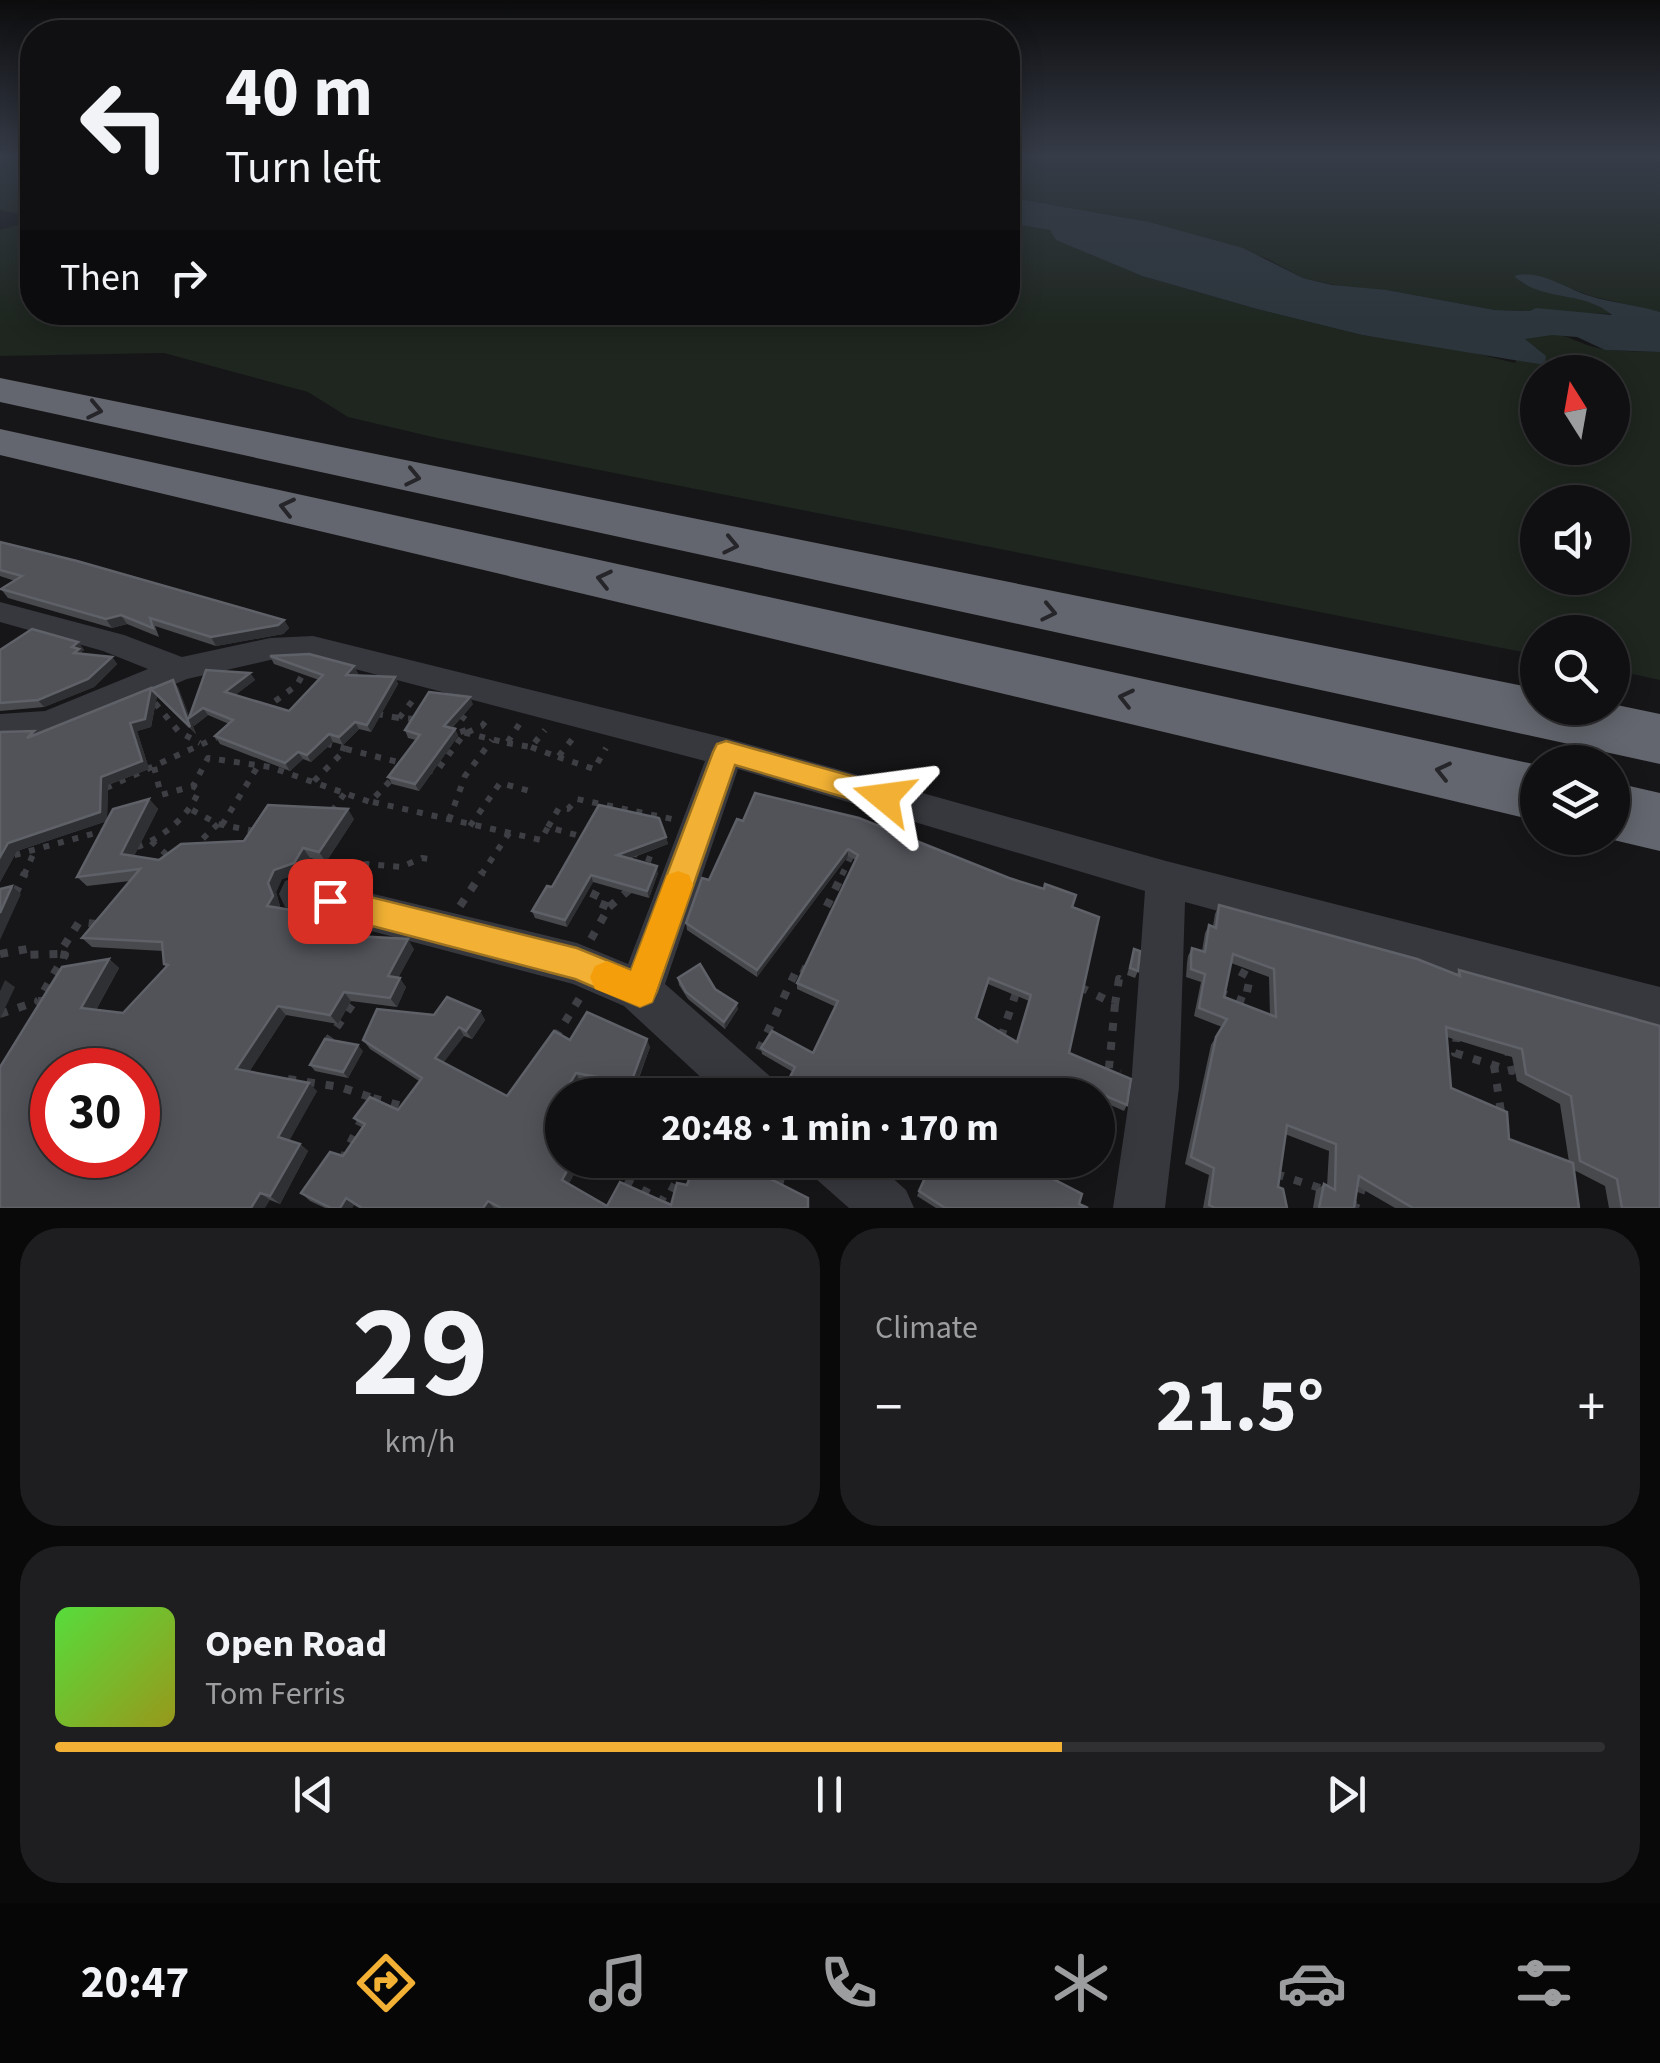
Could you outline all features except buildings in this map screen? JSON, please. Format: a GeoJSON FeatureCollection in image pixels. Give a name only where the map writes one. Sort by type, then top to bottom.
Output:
{"type":"FeatureCollection","features":[{"type":"Feature","properties":{"kind":"highway"},"geometry":{"type":"LineString","coordinates":[[0,390],[1660,740]]}},
{"type":"Feature","properties":{"kind":"highway"},"geometry":{"type":"LineString","coordinates":[[0,442],[1520,790]]}},
{"type":"Feature","properties":{"kind":"highway"},"geometry":{"type":"LineString","coordinates":[[1630,815],[1660,822]]}},
{"type":"Feature","properties":{"kind":"street"},"geometry":{"type":"LineString","coordinates":[[6,620],[113,643],[180,669]]}},
{"type":"Feature","properties":{"kind":"street"},"geometry":{"type":"LineString","coordinates":[[0,726],[48,724],[180,669],[270,649],[313,648],[726,752],[1166,878],[1660,1009]]}},
{"type":"Feature","properties":{"kind":"street"},"geometry":{"type":"LineString","coordinates":[[640,991],[726,752]]}},
{"type":"Feature","properties":{"kind":"street"},"geometry":{"type":"LineString","coordinates":[[1138,1208],[1155,1087],[1166,878]]}},
{"type":"Feature","properties":{"kind":"street"},"geometry":{"type":"LineString","coordinates":[[299,894],[586,968],[640,991],[736,1078]]}},
{"type":"Feature","properties":{"kind":"street"},"geometry":{"type":"LineString","coordinates":[[853,1178],[888,1208]]}},
{"type":"Feature","properties":{"kind":"path"},"geometry":{"type":"LineString","coordinates":[[260,713],[297,685],[313,648]]}},
{"type":"Feature","properties":{"kind":"path"},"geometry":{"type":"LineString","coordinates":[[399,718],[447,682]]}},
{"type":"Feature","properties":{"kind":"path"},"geometry":{"type":"LineString","coordinates":[[367,712],[432,721],[447,682]]}},
{"type":"Feature","properties":{"kind":"path"},"geometry":{"type":"LineString","coordinates":[[146,683],[158,710],[179,732],[200,743]]}},
{"type":"Feature","properties":{"kind":"path"},"geometry":{"type":"LineString","coordinates":[[420,768],[436,772],[464,734],[482,726],[561,711]]}},
{"type":"Feature","properties":{"kind":"path"},"geometry":{"type":"LineString","coordinates":[[508,744],[561,711]]}},
{"type":"Feature","properties":{"kind":"path"},"geometry":{"type":"LineString","coordinates":[[532,748],[561,711]]}},
{"type":"Feature","properties":{"kind":"path"},"geometry":{"type":"LineString","coordinates":[[448,728],[532,748],[594,769],[561,711]]}},
{"type":"Feature","properties":{"kind":"path"},"geometry":{"type":"LineString","coordinates":[[558,756],[561,711]]}},
{"type":"Feature","properties":{"kind":"path"},"geometry":{"type":"LineString","coordinates":[[104,770],[106,788],[200,743],[212,742],[234,725]]}},
{"type":"Feature","properties":{"kind":"path"},"geometry":{"type":"LineString","coordinates":[[449,820],[464,776],[492,740]]}},
{"type":"Feature","properties":{"kind":"path"},"geometry":{"type":"LineString","coordinates":[[326,743],[405,764],[370,802]]}},
{"type":"Feature","properties":{"kind":"path"},"geometry":{"type":"LineString","coordinates":[[314,782],[346,750]]}},
{"type":"Feature","properties":{"kind":"path"},"geometry":{"type":"LineString","coordinates":[[154,767],[161,795],[193,786],[208,758],[229,758],[282,770],[370,802],[382,801],[470,826],[541,840],[559,808],[568,810],[578,799],[648,812],[699,828]]}},
{"type":"Feature","properties":{"kind":"path"},"geometry":{"type":"LineString","coordinates":[[152,841],[166,854],[190,852],[220,824],[258,766]]}},
{"type":"Feature","properties":{"kind":"path"},"geometry":{"type":"LineString","coordinates":[[470,826],[500,783],[530,791]]}},
{"type":"Feature","properties":{"kind":"path"},"geometry":{"type":"LineString","coordinates":[[129,849],[152,841],[192,810],[199,790],[193,786]]}},
{"type":"Feature","properties":{"kind":"path"},"geometry":{"type":"LineString","coordinates":[[323,823],[345,793]]}},
{"type":"Feature","properties":{"kind":"path"},"geometry":{"type":"LineString","coordinates":[[849,923],[824,912],[884,797]]}},
{"type":"Feature","properties":{"kind":"path"},"geometry":{"type":"LineString","coordinates":[[192,810],[220,824],[256,832],[256,847]]}},
{"type":"Feature","properties":{"kind":"path"},"geometry":{"type":"LineString","coordinates":[[548,827],[593,840]]}},
{"type":"Feature","properties":{"kind":"path"},"geometry":{"type":"LineString","coordinates":[[0,859],[114,828]]}},
{"type":"Feature","properties":{"kind":"path"},"geometry":{"type":"LineString","coordinates":[[444,929],[508,834]]}},
{"type":"Feature","properties":{"kind":"path"},"geometry":{"type":"LineString","coordinates":[[0,898],[18,892],[36,848]]}},
{"type":"Feature","properties":{"kind":"path"},"geometry":{"type":"LineString","coordinates":[[631,852],[682,872]]}},
{"type":"Feature","properties":{"kind":"path"},"geometry":{"type":"LineString","coordinates":[[299,894],[306,872],[338,871],[367,864],[400,867],[422,858],[436,860]]}},
{"type":"Feature","properties":{"kind":"path"},"geometry":{"type":"LineString","coordinates":[[545,1055],[586,968],[609,907],[592,900],[602,878],[597,871]]}},
{"type":"Feature","properties":{"kind":"path"},"geometry":{"type":"LineString","coordinates":[[60,954],[79,922],[115,926]]}},
{"type":"Feature","properties":{"kind":"path"},"geometry":{"type":"LineString","coordinates":[[0,954],[27,949],[26,955],[65,955],[38,1001]]}},
{"type":"Feature","properties":{"kind":"path"},"geometry":{"type":"LineString","coordinates":[[1072,984],[1115,1004],[1119,980],[1161,968],[1237,960],[1237,970],[1250,977],[1245,1002],[1161,968]]}},
{"type":"Feature","properties":{"kind":"path"},"geometry":{"type":"LineString","coordinates":[[754,1078],[798,967],[816,975]]}},
{"type":"Feature","properties":{"kind":"path"},"geometry":{"type":"LineString","coordinates":[[998,1046],[1022,978]]}},
{"type":"Feature","properties":{"kind":"path"},"geometry":{"type":"LineString","coordinates":[[320,1054],[359,994]]}},
{"type":"Feature","properties":{"kind":"path"},"geometry":{"type":"LineString","coordinates":[[6,1000],[0,1014],[38,1001],[59,1000]]}},
{"type":"Feature","properties":{"kind":"path"},"geometry":{"type":"LineString","coordinates":[[1454,1013],[1455,1053],[1512,1072],[1505,1036]]}},
{"type":"Feature","properties":{"kind":"path"},"geometry":{"type":"LineString","coordinates":[[1494,1066],[1504,1126]]}},
{"type":"Feature","properties":{"kind":"path"},"geometry":{"type":"LineString","coordinates":[[305,1081],[312,1068]]}},
{"type":"Feature","properties":{"kind":"path"},"geometry":{"type":"LineString","coordinates":[[279,1078],[419,1110]]}},
{"type":"Feature","properties":{"kind":"path"},"geometry":{"type":"LineString","coordinates":[[335,1176],[373,1098]]}},
{"type":"Feature","properties":{"kind":"path"},"geometry":{"type":"LineString","coordinates":[[1344,1200],[1356,1205],[1370,1170]]}},
{"type":"Feature","properties":{"kind":"path"},"geometry":{"type":"LineString","coordinates":[[1269,1172],[1332,1194]]}},
{"type":"Feature","properties":{"kind":"path"},"geometry":{"type":"LineString","coordinates":[[618,1178],[664,1205],[678,1178]]}},
{"type":"Feature","properties":{"kind":"path"},"geometry":{"type":"LineString","coordinates":[[778,1192],[782,1178]]}},
{"type":"Feature","properties":{"kind":"shaded area"},"geometry":{"type":"Polygon","coordinates":[[[1020,214],[1106,214],[1149,222],[1243,248],[1303,278],[1332,285],[1387,290],[1495,310],[1536,308],[1612,315],[1589,302],[1537,290],[1514,276],[1533,275],[1590,296],[1660,312],[1660,352],[1605,350],[1577,337],[1552,335],[1525,339],[1545,355],[1520,355],[1520,361],[1362,335],[1142,276],[1056,240],[1050,230],[1020,225],[1020,214]]]}},
{"type":"Feature","properties":{"kind":"shaded area"},"geometry":{"type":"Polygon","coordinates":[[[1106,214],[1660,214],[1660,312],[1591,296],[1544,278],[1520,282],[1591,302],[1613,314],[1495,310],[1387,290],[1357,290],[1303,278],[1266,258],[1149,222],[1106,214]]]}},
{"type":"Feature","properties":{"kind":"shaded area"},"geometry":{"type":"Polygon","coordinates":[[[20,224],[20,325],[1020,325],[1020,225],[1051,230],[1057,240],[1142,276],[1362,335],[1462,350],[1515,363],[1525,339],[1549,334],[1603,349],[1660,352],[1660,680],[1630,674],[1630,615],[1520,615],[1520,652],[437,438],[348,417],[308,392],[164,353],[0,356],[0,230],[20,224]]]}},
{"type":"Feature","properties":{"kind":"slow traffic"},"geometry":{"type":"LineString","coordinates":[[607,977],[640,991],[678,885]]}},
{"type":"Feature","properties":{"kind":"route"},"geometry":{"type":"LineString","coordinates":[[330,901],[577,964],[640,991],[726,752],[884,797]]}}]}
